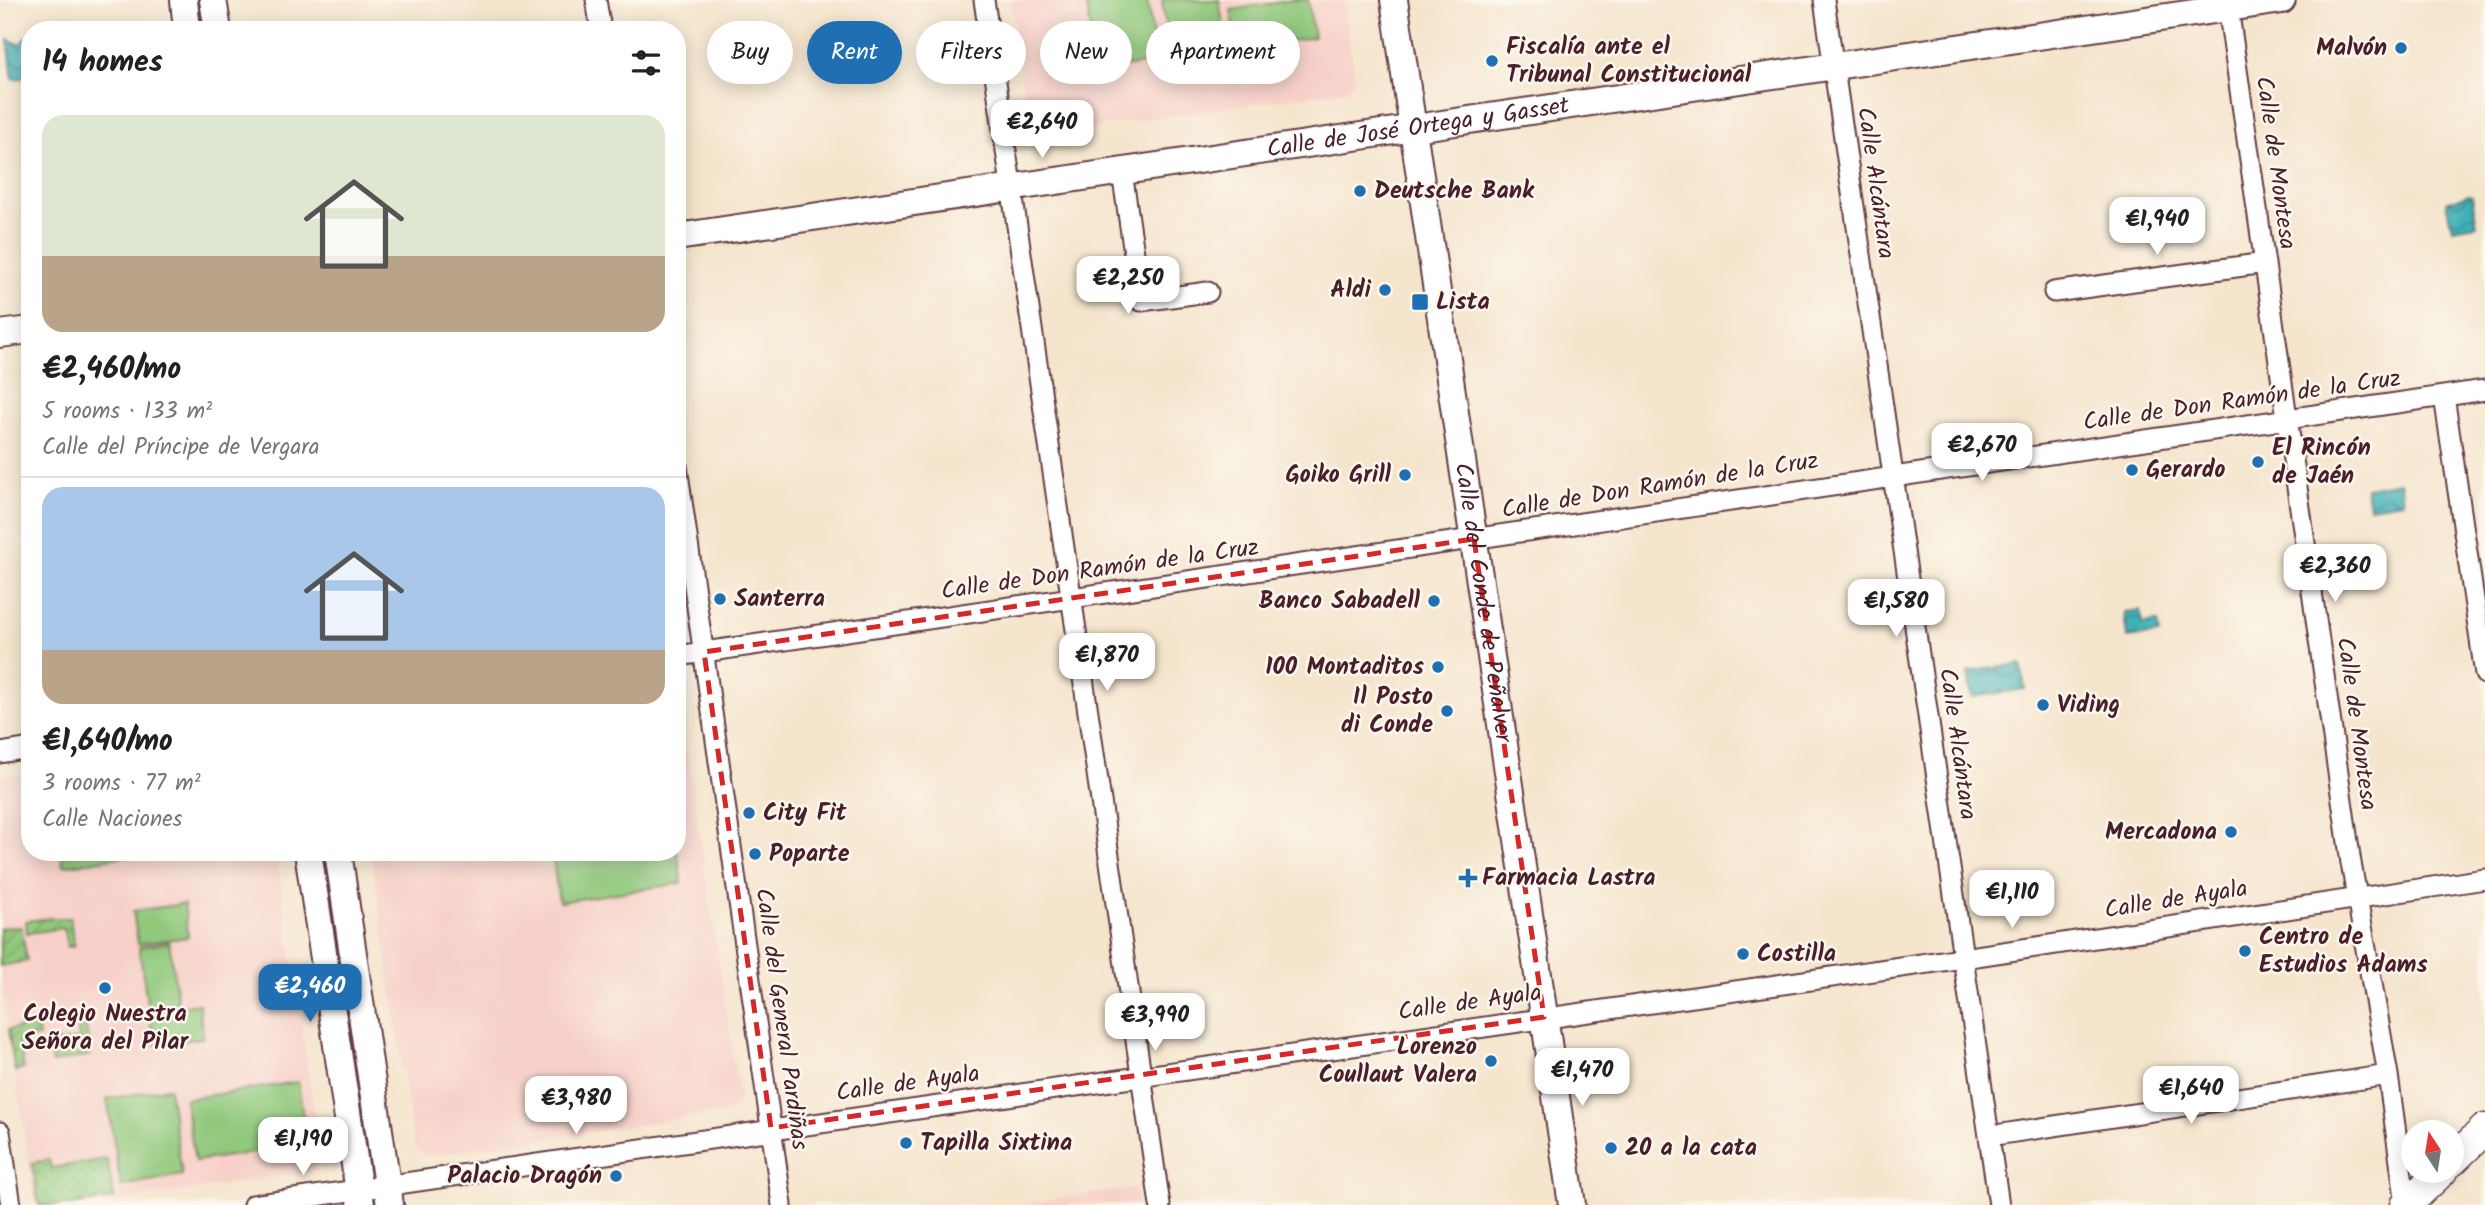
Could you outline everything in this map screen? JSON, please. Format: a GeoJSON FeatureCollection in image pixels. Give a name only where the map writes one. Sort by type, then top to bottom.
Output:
{"type":"FeatureCollection","features":[{"type":"Feature","properties":{"kind":"main road"},"geometry":{"type":"LineString","coordinates":[[2464,1149],[2485,1129]]}},
{"type":"Feature","properties":{"kind":"main road"},"geometry":{"type":"LineString","coordinates":[[2406,1205],[2429,1183]]}},
{"type":"Feature","properties":{"kind":"street"},"geometry":{"type":"LineString","coordinates":[[184,0],[186,21]]}},
{"type":"Feature","properties":{"kind":"street"},"geometry":{"type":"LineString","coordinates":[[214,0],[217,21]]}},
{"type":"Feature","properties":{"kind":"street"},"geometry":{"type":"LineString","coordinates":[[596,0],[600,21]]}},
{"type":"Feature","properties":{"kind":"street"},"geometry":{"type":"LineString","coordinates":[[984,0],[1160,1205]]}},
{"type":"Feature","properties":{"kind":"street","name":"Calle del Conde de Peñalver"},"geometry":{"type":"LineString","coordinates":[[1394,0],[1572,1205]]}},
{"type":"Feature","properties":{"kind":"street","name":"Calle Alcántara"},"geometry":{"type":"LineString","coordinates":[[1824,0],[1999,1205]]}},
{"type":"Feature","properties":{"kind":"street","name":"Calle de José Ortega y Gasset"},"geometry":{"type":"LineString","coordinates":[[686,236],[1834,67],[2227,4],[2282,0]]}},
{"type":"Feature","properties":{"kind":"street","name":"Calle de Montesa"},"geometry":{"type":"LineString","coordinates":[[2227,4],[2356,896],[2388,1075],[2406,1205]]}},
{"type":"Feature","properties":{"kind":"street"},"geometry":{"type":"LineString","coordinates":[[1122,172],[1141,301],[1208,292]]}},
{"type":"Feature","properties":{"kind":"street"},"geometry":{"type":"LineString","coordinates":[[2054,292],[2265,263]]}},
{"type":"Feature","properties":{"kind":"street"},"geometry":{"type":"LineString","coordinates":[[0,334],[21,331]]}},
{"type":"Feature","properties":{"kind":"street","name":"Calle de Don Ramón de la Cruz"},"geometry":{"type":"LineString","coordinates":[[686,655],[2485,390]]}},
{"type":"Feature","properties":{"kind":"street"},"geometry":{"type":"LineString","coordinates":[[2444,396],[2485,674]]}},
{"type":"Feature","properties":{"kind":"street","name":"Calle del General Pardiñas"},"geometry":{"type":"LineString","coordinates":[[686,528],[782,1205]]}},
{"type":"Feature","properties":{"kind":"street"},"geometry":{"type":"LineString","coordinates":[[0,753],[21,750]]}},
{"type":"Feature","properties":{"kind":"street"},"geometry":{"type":"LineString","coordinates":[[309,861],[359,1197]]}},
{"type":"Feature","properties":{"kind":"street"},"geometry":{"type":"LineString","coordinates":[[339,861],[388,1195]]}},
{"type":"Feature","properties":{"kind":"street","name":"Calle de Ayala"},"geometry":{"type":"LineString","coordinates":[[253,1205],[388,1195],[771,1128],[1963,958],[2485,878]]}},
{"type":"Feature","properties":{"kind":"street"},"geometry":{"type":"LineString","coordinates":[[1989,1136],[2388,1075]]}},
{"type":"Feature","properties":{"kind":"street"},"geometry":{"type":"LineString","coordinates":[[0,1132],[11,1205]]}},
{"type":"Feature","properties":{"kind":"highlighted area"},"geometry":{"type":"Polygon","coordinates":[[[1474,539],[1544,1017],[771,1128],[704,652],[1474,539]]]}},
{"type":"Feature","properties":{"kind":"shaded area"},"geometry":{"type":"Polygon","coordinates":[[[1010,0],[1344,0],[1355,79],[1347,90],[1038,135],[1028,127],[1022,84],[1026,84],[1026,21],[1013,21],[1010,0]]]}},
{"type":"Feature","properties":{"kind":"shaded area"},"geometry":{"type":"Polygon","coordinates":[[[686,744],[740,1101],[732,1111],[426,1156],[414,1146],[372,861],[686,861],[686,744]]]}},
{"type":"Feature","properties":{"kind":"shaded area"},"geometry":{"type":"Polygon","coordinates":[[[21,774],[21,861],[277,861],[321,1159],[315,1171],[93,1205],[35,1204],[0,974],[0,777],[21,774]]]}},
{"type":"Feature","properties":{"kind":"shaded area"},"geometry":{"type":"Polygon","coordinates":[[[1136,1188],[1139,1205],[1016,1205],[1087,1194],[1136,1188]]]}},
{"type":"Feature","properties":{"kind":"green space"},"geometry":{"type":"Polygon","coordinates":[[[1086,0],[1147,0],[1150,21],[1146,21],[1146,64],[1132,66],[1132,21],[1089,21],[1086,0]]]}},
{"type":"Feature","properties":{"kind":"green space"},"geometry":{"type":"Polygon","coordinates":[[[1162,0],[1219,0],[1222,21],[1165,21],[1162,0]]]}},
{"type":"Feature","properties":{"kind":"green space"},"geometry":{"type":"Polygon","coordinates":[[[1308,0],[1314,37],[1300,39],[1300,21],[1233,21],[1231,10],[1308,0]]]}},
{"type":"Feature","properties":{"kind":"green space"},"geometry":{"type":"Polygon","coordinates":[[[62,861],[95,861],[63,866],[62,861]]]}},
{"type":"Feature","properties":{"kind":"green space"},"geometry":{"type":"Polygon","coordinates":[[[553,861],[678,861],[682,883],[559,902],[553,861]]]}},
{"type":"Feature","properties":{"kind":"green space"},"geometry":{"type":"Polygon","coordinates":[[[184,904],[188,937],[138,944],[133,911],[184,904]]]}},
{"type":"Feature","properties":{"kind":"green space"},"geometry":{"type":"Polygon","coordinates":[[[70,918],[74,946],[67,947],[64,928],[27,933],[26,921],[70,918]]]}},
{"type":"Feature","properties":{"kind":"green space"},"geometry":{"type":"Polygon","coordinates":[[[21,927],[27,961],[0,966],[0,928],[21,927]]]}},
{"type":"Feature","properties":{"kind":"green space"},"geometry":{"type":"Polygon","coordinates":[[[169,942],[178,1004],[148,1009],[139,947],[169,942]]]}},
{"type":"Feature","properties":{"kind":"green space"},"geometry":{"type":"Polygon","coordinates":[[[199,1004],[203,1038],[154,1044],[149,1011],[199,1004]]]}},
{"type":"Feature","properties":{"kind":"green space"},"geometry":{"type":"Polygon","coordinates":[[[37,1025],[39,1037],[19,1040],[24,1069],[15,1071],[8,1030],[37,1025]]]}},
{"type":"Feature","properties":{"kind":"green space"},"geometry":{"type":"Polygon","coordinates":[[[86,1026],[90,1055],[52,1063],[49,1043],[79,1039],[78,1027],[86,1026]]]}},
{"type":"Feature","properties":{"kind":"green space"},"geometry":{"type":"Polygon","coordinates":[[[298,1082],[307,1145],[195,1161],[185,1099],[298,1082]]]}},
{"type":"Feature","properties":{"kind":"green space"},"geometry":{"type":"Polygon","coordinates":[[[169,1088],[182,1175],[121,1186],[107,1099],[169,1088]]]}},
{"type":"Feature","properties":{"kind":"green space"},"geometry":{"type":"Polygon","coordinates":[[[107,1159],[114,1198],[71,1205],[39,1205],[32,1163],[49,1160],[51,1168],[107,1159]]]}},
{"type":"Feature","properties":{"kind":"water"},"geometry":{"type":"Polygon","coordinates":[[[8,39],[19,44],[21,42],[21,78],[13,79],[8,39]]]}},
{"type":"Feature","properties":{"kind":"water"},"geometry":{"type":"Polygon","coordinates":[[[2472,196],[2477,225],[2452,229],[2446,202],[2472,196]]]}},
{"type":"Feature","properties":{"kind":"water"},"geometry":{"type":"Polygon","coordinates":[[[2400,482],[2403,502],[2369,507],[2366,488],[2400,482]]]}},
{"type":"Feature","properties":{"kind":"water"},"geometry":{"type":"Polygon","coordinates":[[[2140,610],[2142,624],[2158,622],[2160,634],[2127,638],[2124,612],[2140,610]]]}},
{"type":"Feature","properties":{"kind":"water"},"geometry":{"type":"Polygon","coordinates":[[[2021,664],[2025,689],[1972,697],[1968,672],[2021,664]]]}},
{"type":"Feature","properties":{"kind":"place","name":"Malvón"},"geometry":{"type":"Point","coordinates":[2401,48]}},
{"type":"Feature","properties":{"kind":"place","name":"Fiscalía ante el Tribunal Constitucional"},"geometry":{"type":"Point","coordinates":[1492,61]}},
{"type":"Feature","properties":{"kind":"place","name":"Deutsche Bank"},"geometry":{"type":"Point","coordinates":[1360,191]}},
{"type":"Feature","properties":{"kind":"place","name":"Aldi"},"geometry":{"type":"Point","coordinates":[1385,290]}},
{"type":"Feature","properties":{"kind":"place","name":"Lista"},"geometry":{"type":"Point","coordinates":[1420,302]}},
{"type":"Feature","properties":{"kind":"place","name":"El Rincón de Jaén"},"geometry":{"type":"Point","coordinates":[2258,462]}},
{"type":"Feature","properties":{"kind":"place","name":"Gerardo"},"geometry":{"type":"Point","coordinates":[2132,470]}},
{"type":"Feature","properties":{"kind":"place","name":"Goiko Grill"},"geometry":{"type":"Point","coordinates":[1405,475]}},
{"type":"Feature","properties":{"kind":"place","name":"Santerra"},"geometry":{"type":"Point","coordinates":[720,599]}},
{"type":"Feature","properties":{"kind":"place","name":"Banco Sabadell"},"geometry":{"type":"Point","coordinates":[1434,601]}},
{"type":"Feature","properties":{"kind":"place","name":"100 Montaditos"},"geometry":{"type":"Point","coordinates":[1438,667]}},
{"type":"Feature","properties":{"kind":"place","name":"Viding"},"geometry":{"type":"Point","coordinates":[2043,705]}},
{"type":"Feature","properties":{"kind":"place","name":"Il Posto di Conde"},"geometry":{"type":"Point","coordinates":[1447,711]}},
{"type":"Feature","properties":{"kind":"place","name":"City Fit"},"geometry":{"type":"Point","coordinates":[749,813]}},
{"type":"Feature","properties":{"kind":"place","name":"Mercadona"},"geometry":{"type":"Point","coordinates":[2231,832]}},
{"type":"Feature","properties":{"kind":"place","name":"Poparte"},"geometry":{"type":"Point","coordinates":[755,854]}},
{"type":"Feature","properties":{"kind":"place","name":"Farmacia Lastra"},"geometry":{"type":"Point","coordinates":[1468,878]}},
{"type":"Feature","properties":{"kind":"place","name":"Centro de Estudios Adams"},"geometry":{"type":"Point","coordinates":[2245,951]}},
{"type":"Feature","properties":{"kind":"place","name":"Costilla"},"geometry":{"type":"Point","coordinates":[1743,954]}},
{"type":"Feature","properties":{"kind":"place","name":"Colegio Nuestra Señora del Pilar"},"geometry":{"type":"Point","coordinates":[105,988]}},
{"type":"Feature","properties":{"kind":"place","name":"Lorenzo Coullaut Valera"},"geometry":{"type":"Point","coordinates":[1491,1061]}},
{"type":"Feature","properties":{"kind":"place","name":"Tapilla Sixtina"},"geometry":{"type":"Point","coordinates":[906,1143]}},
{"type":"Feature","properties":{"kind":"place","name":"20 a la cata"},"geometry":{"type":"Point","coordinates":[1611,1148]}},
{"type":"Feature","properties":{"kind":"place","name":"Palacio Dragón"},"geometry":{"type":"Point","coordinates":[616,1176]}}]}
